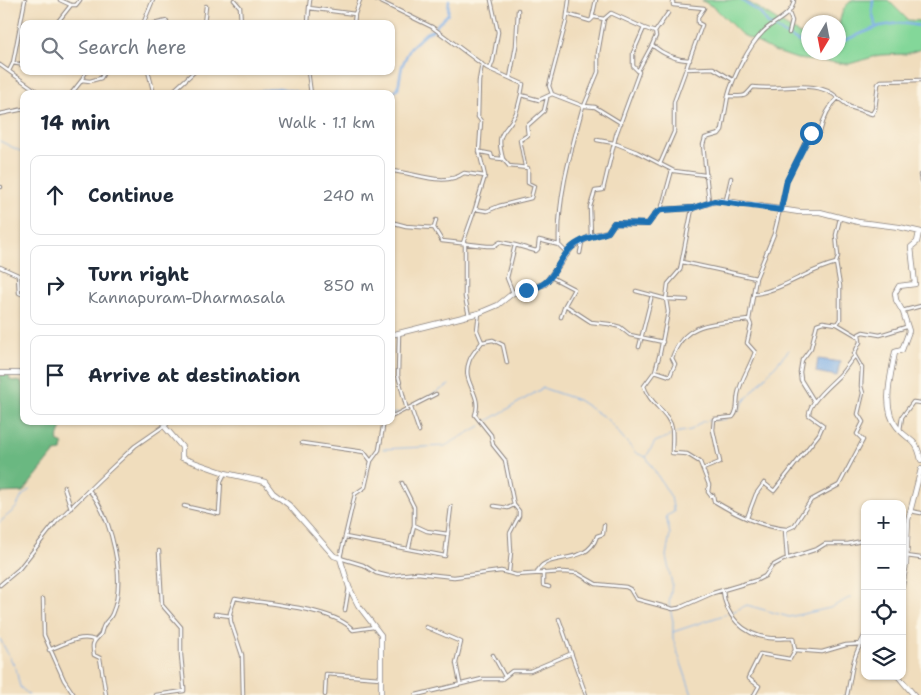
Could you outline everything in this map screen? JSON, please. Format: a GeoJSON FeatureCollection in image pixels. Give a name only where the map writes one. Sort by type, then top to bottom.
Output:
{"type":"FeatureCollection","features":[{"type":"Feature","properties":{"kind":"main road"},"geometry":{"type":"LineString","coordinates":[[395,334],[479,313],[498,305],[513,293],[546,284],[567,253],[591,236],[607,233],[614,223],[648,224],[656,213],[661,210],[693,208],[709,202],[726,201],[781,210],[820,212],[840,218],[920,232],[918,242],[911,247],[915,284],[899,286],[895,293],[908,333],[902,350],[895,352],[888,398],[889,415],[900,431],[913,439],[921,460]]}},
{"type":"Feature","properties":{"kind":"main road"},"geometry":{"type":"LineString","coordinates":[[0,373],[20,373]]}},
{"type":"Feature","properties":{"kind":"main road"},"geometry":{"type":"LineString","coordinates":[[164,426],[182,447],[182,458],[225,473],[265,482],[274,493],[289,505],[334,556],[340,558],[349,587],[381,636],[381,695]]}},
{"type":"Feature","properties":{"kind":"main road"},"geometry":{"type":"LineString","coordinates":[[906,533],[921,471]]}},
{"type":"Feature","properties":{"kind":"main road"},"geometry":{"type":"LineString","coordinates":[[901,680],[914,695]]}},
{"type":"Feature","properties":{"kind":"street"},"geometry":{"type":"LineString","coordinates":[[21,20],[25,0]]}},
{"type":"Feature","properties":{"kind":"street"},"geometry":{"type":"LineString","coordinates":[[60,0],[71,5],[76,5],[80,0]]}},
{"type":"Feature","properties":{"kind":"street"},"geometry":{"type":"LineString","coordinates":[[144,20],[152,0]]}},
{"type":"Feature","properties":{"kind":"street"},"geometry":{"type":"LineString","coordinates":[[234,0],[240,7],[241,20]]}},
{"type":"Feature","properties":{"kind":"street"},"geometry":{"type":"LineString","coordinates":[[308,20],[310,0]]}},
{"type":"Feature","properties":{"kind":"street"},"geometry":{"type":"LineString","coordinates":[[354,20],[360,0]]}},
{"type":"Feature","properties":{"kind":"street"},"geometry":{"type":"LineString","coordinates":[[376,0],[432,27],[482,64],[523,84],[514,116],[502,132],[500,149],[503,159],[509,166],[526,167]]}},
{"type":"Feature","properties":{"kind":"street"},"geometry":{"type":"LineString","coordinates":[[490,0],[498,32],[490,69]]}},
{"type":"Feature","properties":{"kind":"street"},"geometry":{"type":"LineString","coordinates":[[475,209],[487,211],[499,206],[529,200],[534,186],[528,182],[520,140],[528,135],[527,126],[544,111],[549,96],[549,80],[569,0]]}},
{"type":"Feature","properties":{"kind":"street"},"geometry":{"type":"LineString","coordinates":[[592,19],[596,0]]}},
{"type":"Feature","properties":{"kind":"street"},"geometry":{"type":"LineString","coordinates":[[709,202],[703,152],[704,138],[719,134],[722,130],[733,80],[764,30],[789,13],[794,0]]}},
{"type":"Feature","properties":{"kind":"street"},"geometry":{"type":"LineString","coordinates":[[660,164],[674,132],[674,102],[702,25],[698,23],[698,17],[704,8],[673,5],[671,1]]}},
{"type":"Feature","properties":{"kind":"street"},"geometry":{"type":"LineString","coordinates":[[59,20],[71,5]]}},
{"type":"Feature","properties":{"kind":"street"},"geometry":{"type":"LineString","coordinates":[[204,20],[206,6]]}},
{"type":"Feature","properties":{"kind":"street"},"geometry":{"type":"LineString","coordinates":[[309,8],[355,14]]}},
{"type":"Feature","properties":{"kind":"street"},"geometry":{"type":"LineString","coordinates":[[510,78],[516,46],[518,10]]}},
{"type":"Feature","properties":{"kind":"street"},"geometry":{"type":"LineString","coordinates":[[567,12],[590,21],[592,19],[604,18],[611,13],[655,32]]}},
{"type":"Feature","properties":{"kind":"street"},"geometry":{"type":"LineString","coordinates":[[591,236],[591,200],[596,191],[603,190],[614,143],[639,69],[656,36],[655,32],[668,13]]}},
{"type":"Feature","properties":{"kind":"street"},"geometry":{"type":"LineString","coordinates":[[789,13],[792,21],[789,33]]}},
{"type":"Feature","properties":{"kind":"street"},"geometry":{"type":"LineString","coordinates":[[558,245],[561,204],[573,140],[598,72],[598,53],[604,18]]}},
{"type":"Feature","properties":{"kind":"street"},"geometry":{"type":"LineString","coordinates":[[9,70],[13,63],[20,26]]}},
{"type":"Feature","properties":{"kind":"street"},"geometry":{"type":"LineString","coordinates":[[639,69],[633,66],[633,53],[644,28]]}},
{"type":"Feature","properties":{"kind":"street"},"geometry":{"type":"LineString","coordinates":[[652,45],[668,56],[690,60]]}},
{"type":"Feature","properties":{"kind":"street"},"geometry":{"type":"LineString","coordinates":[[13,63],[20,64]]}},
{"type":"Feature","properties":{"kind":"street"},"geometry":{"type":"LineString","coordinates":[[469,316],[465,297],[464,243],[486,176],[480,152],[481,121],[478,117],[479,81],[482,64]]}},
{"type":"Feature","properties":{"kind":"street"},"geometry":{"type":"LineString","coordinates":[[0,65],[34,90]]}},
{"type":"Feature","properties":{"kind":"street"},"geometry":{"type":"LineString","coordinates":[[686,69],[713,68],[733,80]]}},
{"type":"Feature","properties":{"kind":"street"},"geometry":{"type":"LineString","coordinates":[[74,90],[84,75]]}},
{"type":"Feature","properties":{"kind":"street"},"geometry":{"type":"LineString","coordinates":[[82,80],[90,81],[101,78],[103,75]]}},
{"type":"Feature","properties":{"kind":"street"},"geometry":{"type":"LineString","coordinates":[[149,75],[153,90]]}},
{"type":"Feature","properties":{"kind":"street"},"geometry":{"type":"LineString","coordinates":[[174,90],[191,75]]}},
{"type":"Feature","properties":{"kind":"street"},"geometry":{"type":"LineString","coordinates":[[309,75],[310,90]]}},
{"type":"Feature","properties":{"kind":"street"},"geometry":{"type":"LineString","coordinates":[[728,96],[745,96],[754,87],[771,90],[801,87],[822,88],[830,91],[850,107],[872,114],[876,109],[878,84],[881,81],[921,80]]}},
{"type":"Feature","properties":{"kind":"street"},"geometry":{"type":"LineString","coordinates":[[521,96],[537,100],[549,96],[584,106],[595,107],[621,123]]}},
{"type":"Feature","properties":{"kind":"street"},"geometry":{"type":"LineString","coordinates":[[703,469],[720,462],[713,430],[714,420],[733,418],[738,411],[737,397],[741,383],[755,352],[747,343],[756,278],[774,234],[787,180],[801,148],[811,133],[820,132],[824,117],[838,98]]}},
{"type":"Feature","properties":{"kind":"street"},"geometry":{"type":"LineString","coordinates":[[0,114],[20,110]]}},
{"type":"Feature","properties":{"kind":"street"},"geometry":{"type":"LineString","coordinates":[[597,140],[614,143],[672,170],[705,175]]}},
{"type":"Feature","properties":{"kind":"street"},"geometry":{"type":"LineString","coordinates":[[480,152],[491,154],[492,158],[503,159]]}},
{"type":"Feature","properties":{"kind":"street"},"geometry":{"type":"LineString","coordinates":[[661,210],[672,170]]}},
{"type":"Feature","properties":{"kind":"street"},"geometry":{"type":"LineString","coordinates":[[395,171],[410,172],[434,180],[459,176],[464,173],[486,176]]}},
{"type":"Feature","properties":{"kind":"street"},"geometry":{"type":"LineString","coordinates":[[920,175],[921,181]]}},
{"type":"Feature","properties":{"kind":"street"},"geometry":{"type":"LineString","coordinates":[[726,201],[731,178]]}},
{"type":"Feature","properties":{"kind":"street"},"geometry":{"type":"LineString","coordinates":[[693,208],[682,262],[678,274],[668,284],[666,299],[668,312],[655,371],[644,386],[650,400],[663,413],[672,427],[672,453],[687,454],[700,462],[709,484],[708,492],[711,496],[713,495],[714,501],[747,518],[786,530],[794,526],[810,500],[839,485],[862,440],[857,434],[864,422],[858,414],[863,393],[861,386],[862,368],[854,356]]}},
{"type":"Feature","properties":{"kind":"street"},"geometry":{"type":"LineString","coordinates":[[837,324],[841,316],[840,286],[836,263],[838,256],[836,235],[840,218]]}},
{"type":"Feature","properties":{"kind":"street"},"geometry":{"type":"LineString","coordinates":[[436,220],[434,228],[442,241],[487,246],[502,242],[536,251],[539,240],[558,245],[567,253]]}},
{"type":"Feature","properties":{"kind":"street"},"geometry":{"type":"LineString","coordinates":[[395,223],[406,226],[434,228]]}},
{"type":"Feature","properties":{"kind":"street"},"geometry":{"type":"LineString","coordinates":[[580,253],[582,242]]}},
{"type":"Feature","properties":{"kind":"street"},"geometry":{"type":"LineString","coordinates":[[513,293],[507,278],[515,245]]}},
{"type":"Feature","properties":{"kind":"street"},"geometry":{"type":"LineString","coordinates":[[682,262],[756,278]]}},
{"type":"Feature","properties":{"kind":"street"},"geometry":{"type":"LineString","coordinates":[[754,294],[784,287],[806,274],[836,263]]}},
{"type":"Feature","properties":{"kind":"street"},"geometry":{"type":"LineString","coordinates":[[0,267],[18,275],[20,293]]}},
{"type":"Feature","properties":{"kind":"street"},"geometry":{"type":"LineString","coordinates":[[550,277],[574,289],[561,317]]}},
{"type":"Feature","properties":{"kind":"street"},"geometry":{"type":"LineString","coordinates":[[636,291],[666,299],[687,300]]}},
{"type":"Feature","properties":{"kind":"street"},"geometry":{"type":"LineString","coordinates":[[639,347],[652,295]]}},
{"type":"Feature","properties":{"kind":"street"},"geometry":{"type":"LineString","coordinates":[[565,305],[591,322],[609,324],[641,338],[662,342]]}},
{"type":"Feature","properties":{"kind":"street"},"geometry":{"type":"LineString","coordinates":[[902,310],[921,306]]}},
{"type":"Feature","properties":{"kind":"street"},"geometry":{"type":"LineString","coordinates":[[479,313],[477,330],[482,342]]}},
{"type":"Feature","properties":{"kind":"street"},"geometry":{"type":"LineString","coordinates":[[655,371],[670,376],[675,364],[672,358],[682,337],[700,326],[749,320]]}},
{"type":"Feature","properties":{"kind":"street"},"geometry":{"type":"LineString","coordinates":[[814,400],[801,380],[801,363],[811,348],[817,324],[823,322],[837,324],[859,337]]}},
{"type":"Feature","properties":{"kind":"street"},"geometry":{"type":"LineString","coordinates":[[747,518],[756,494],[764,483],[774,491],[820,434],[822,425],[808,413],[814,400],[839,376],[854,356],[859,334],[863,332],[880,334],[906,327]]}},
{"type":"Feature","properties":{"kind":"street"},"geometry":{"type":"LineString","coordinates":[[399,333],[398,375],[407,408]]}},
{"type":"Feature","properties":{"kind":"street"},"geometry":{"type":"LineString","coordinates":[[506,363],[503,345],[493,340],[482,342],[469,360],[467,378],[478,400],[475,415],[491,435],[493,445],[505,460],[514,505],[519,511],[519,516],[510,533],[509,572]]}},
{"type":"Feature","properties":{"kind":"street"},"geometry":{"type":"LineString","coordinates":[[395,415],[436,394]]}},
{"type":"Feature","properties":{"kind":"street"},"geometry":{"type":"LineString","coordinates":[[900,431],[902,417],[913,402],[921,403]]}},
{"type":"Feature","properties":{"kind":"street"},"geometry":{"type":"LineString","coordinates":[[411,408],[420,431]]}},
{"type":"Feature","properties":{"kind":"street"},"geometry":{"type":"LineString","coordinates":[[383,425],[379,450],[371,461],[365,486],[355,494],[340,558],[388,576],[417,573],[454,577],[482,572],[509,572],[516,575],[537,572],[577,573],[596,584],[626,587],[630,589],[636,599],[647,600],[673,609],[757,580],[765,576],[772,566],[787,558],[817,549],[825,544],[848,544],[861,541]]}},
{"type":"Feature","properties":{"kind":"street"},"geometry":{"type":"LineString","coordinates":[[0,585],[19,569],[56,522],[90,489],[135,446],[164,426]]}},
{"type":"Feature","properties":{"kind":"street"},"geometry":{"type":"LineString","coordinates":[[302,443],[364,452],[371,461]]}},
{"type":"Feature","properties":{"kind":"street"},"geometry":{"type":"LineString","coordinates":[[184,506],[198,511],[219,514],[221,481],[225,473]]}},
{"type":"Feature","properties":{"kind":"street"},"geometry":{"type":"LineString","coordinates":[[402,483],[414,506],[414,525],[409,547]]}},
{"type":"Feature","properties":{"kind":"street"},"geometry":{"type":"LineString","coordinates":[[64,487],[71,508]]}},
{"type":"Feature","properties":{"kind":"street"},"geometry":{"type":"LineString","coordinates":[[90,489],[110,528],[115,544],[117,580],[112,614],[103,623],[100,636],[94,640]]}},
{"type":"Feature","properties":{"kind":"street"},"geometry":{"type":"LineString","coordinates":[[494,506],[508,508],[514,505]]}},
{"type":"Feature","properties":{"kind":"street"},"geometry":{"type":"LineString","coordinates":[[345,536],[378,545],[409,547],[445,556],[451,507]]}},
{"type":"Feature","properties":{"kind":"street"},"geometry":{"type":"LineString","coordinates":[[910,511],[921,513]]}},
{"type":"Feature","properties":{"kind":"street"},"geometry":{"type":"LineString","coordinates":[[537,572],[542,565],[558,557],[572,558],[582,554],[595,542],[597,536],[603,534],[604,524]]}},
{"type":"Feature","properties":{"kind":"street"},"geometry":{"type":"LineString","coordinates":[[414,525],[427,531],[448,534]]}},
{"type":"Feature","properties":{"kind":"street"},"geometry":{"type":"LineString","coordinates":[[786,530],[787,558]]}},
{"type":"Feature","properties":{"kind":"street"},"geometry":{"type":"LineString","coordinates":[[156,695],[184,691],[181,627],[162,605],[159,551]]}},
{"type":"Feature","properties":{"kind":"street"},"geometry":{"type":"LineString","coordinates":[[906,556],[921,558]]}},
{"type":"Feature","properties":{"kind":"street"},"geometry":{"type":"LineString","coordinates":[[543,572],[543,585],[549,587]]}},
{"type":"Feature","properties":{"kind":"street"},"geometry":{"type":"LineString","coordinates":[[345,610],[349,587]]}},
{"type":"Feature","properties":{"kind":"street"},"geometry":{"type":"LineString","coordinates":[[723,591],[724,604],[731,617],[738,623],[768,638],[793,638],[795,650],[790,659],[760,654],[748,678],[759,686],[754,695]]}},
{"type":"Feature","properties":{"kind":"street"},"geometry":{"type":"LineString","coordinates":[[243,695],[242,655],[234,638],[231,616],[235,598],[331,615],[348,623],[353,630],[374,627]]}},
{"type":"Feature","properties":{"kind":"street"},"geometry":{"type":"LineString","coordinates":[[43,599],[42,626],[50,650],[64,680],[74,695]]}},
{"type":"Feature","properties":{"kind":"street"},"geometry":{"type":"LineString","coordinates":[[215,614],[231,616]]}},
{"type":"Feature","properties":{"kind":"street"},"geometry":{"type":"LineString","coordinates":[[559,619],[586,695]]}},
{"type":"Feature","properties":{"kind":"street"},"geometry":{"type":"LineString","coordinates":[[426,627],[461,642],[456,663],[460,683]]}},
{"type":"Feature","properties":{"kind":"street"},"geometry":{"type":"LineString","coordinates":[[50,650],[74,640],[90,638],[94,640]]}},
{"type":"Feature","properties":{"kind":"street"},"geometry":{"type":"LineString","coordinates":[[94,640],[93,651],[94,655],[100,658],[106,695]]}},
{"type":"Feature","properties":{"kind":"street"},"geometry":{"type":"LineString","coordinates":[[795,650],[822,652],[846,644],[861,644]]}},
{"type":"Feature","properties":{"kind":"street"},"geometry":{"type":"LineString","coordinates":[[848,695],[854,667],[854,655],[861,646]]}},
{"type":"Feature","properties":{"kind":"street"},"geometry":{"type":"LineString","coordinates":[[416,695],[460,683],[482,679],[502,679],[504,675],[512,671],[530,671],[570,654]]}},
{"type":"Feature","properties":{"kind":"street"},"geometry":{"type":"LineString","coordinates":[[493,655],[504,675]]}},
{"type":"Feature","properties":{"kind":"street"},"geometry":{"type":"LineString","coordinates":[[325,695],[326,674],[380,678]]}},
{"type":"Feature","properties":{"kind":"green space"},"geometry":{"type":"Polygon","coordinates":[[[701,0],[745,0],[801,34],[801,59],[774,51],[741,34],[715,8],[701,0]]]}},
{"type":"Feature","properties":{"kind":"green space"},"geometry":{"type":"Polygon","coordinates":[[[853,0],[888,0],[908,20],[921,21],[921,49],[906,54],[880,55],[849,64],[807,60],[846,60],[846,15],[842,15],[848,4],[853,0]]]}},
{"type":"Feature","properties":{"kind":"green space"},"geometry":{"type":"Polygon","coordinates":[[[9,374],[10,380],[20,382],[20,425],[63,425],[57,441],[63,444],[62,451],[55,452],[23,492],[0,493],[0,375],[9,374]]]}},
{"type":"Feature","properties":{"kind":"water"},"geometry":{"type":"Polygon","coordinates":[[[818,359],[840,362],[837,376],[816,372],[818,359]]]}},
{"type":"Feature","properties":{"kind":"waterway"},"geometry":{"type":"LineString","coordinates":[[435,27],[448,14],[449,0]]}},
{"type":"Feature","properties":{"kind":"waterway"},"geometry":{"type":"LineString","coordinates":[[741,0],[760,13],[768,24],[801,42]]}},
{"type":"Feature","properties":{"kind":"waterway"},"geometry":{"type":"LineString","coordinates":[[873,0],[872,11],[876,28]]}},
{"type":"Feature","properties":{"kind":"waterway"},"geometry":{"type":"LineString","coordinates":[[846,40],[880,26],[900,23],[921,26]]}},
{"type":"Feature","properties":{"kind":"waterway"},"geometry":{"type":"LineString","coordinates":[[395,91],[398,88],[402,66],[410,48],[426,33],[433,30]]}},
{"type":"Feature","properties":{"kind":"waterway"},"geometry":{"type":"LineString","coordinates":[[267,90],[279,88],[287,90]]}},
{"type":"Feature","properties":{"kind":"waterway"},"geometry":{"type":"LineString","coordinates":[[0,141],[20,151]]}},
{"type":"Feature","properties":{"kind":"waterway"},"geometry":{"type":"LineString","coordinates":[[736,414],[745,400],[789,350]]}},
{"type":"Feature","properties":{"kind":"waterway"},"geometry":{"type":"LineString","coordinates":[[426,398],[449,385]]}},
{"type":"Feature","properties":{"kind":"waterway"},"geometry":{"type":"LineString","coordinates":[[484,423],[543,388],[578,400],[607,419],[636,453],[646,457],[671,497],[674,512],[666,516],[670,534],[666,556],[672,584],[669,604],[673,621],[673,639],[692,695]]}},
{"type":"Feature","properties":{"kind":"waterway"},"geometry":{"type":"LineString","coordinates":[[674,433],[691,430],[703,421],[726,419]]}},
{"type":"Feature","properties":{"kind":"waterway"},"geometry":{"type":"LineString","coordinates":[[383,449],[445,446],[480,426]]}},
{"type":"Feature","properties":{"kind":"waterway"},"geometry":{"type":"LineString","coordinates":[[646,457],[655,442],[670,436]]}},
{"type":"Feature","properties":{"kind":"waterway"},"geometry":{"type":"LineString","coordinates":[[0,522],[16,508],[22,496],[29,490]]}},
{"type":"Feature","properties":{"kind":"waterway"},"geometry":{"type":"LineString","coordinates":[[730,613],[747,605],[789,617],[830,608],[851,597]]}},
{"type":"Feature","properties":{"kind":"waterway"},"geometry":{"type":"LineString","coordinates":[[673,632],[727,614]]}},
{"type":"Feature","properties":{"kind":"waterway"},"geometry":{"type":"LineString","coordinates":[[0,639],[16,669],[20,687],[29,695]]}},
{"type":"Feature","properties":{"kind":"route"},"geometry":{"type":"LineString","coordinates":[[526,290],[546,284],[572,247],[591,236],[607,233],[614,223],[648,224],[656,213],[661,210],[693,208],[719,200],[781,210],[782,196],[787,180],[811,133]]}}]}
